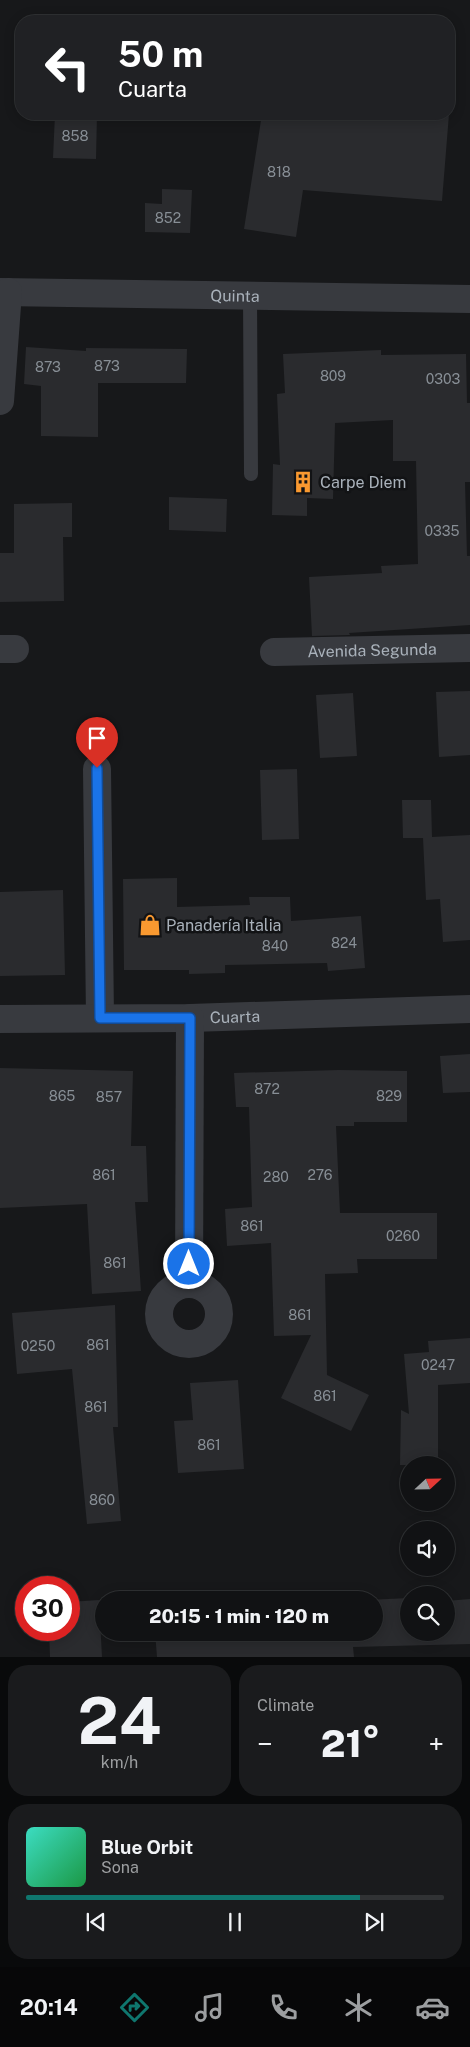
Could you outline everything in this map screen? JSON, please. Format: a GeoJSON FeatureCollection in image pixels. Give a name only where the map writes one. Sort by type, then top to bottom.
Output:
{"type":"FeatureCollection","features":[{"type":"Feature","properties":{"kind":"street","name":"Quinta"},"geometry":{"type":"LineString","coordinates":[[4,292],[470,299]]}},
{"type":"Feature","properties":{"kind":"street"},"geometry":{"type":"LineString","coordinates":[[0,401],[4,292]]}},
{"type":"Feature","properties":{"kind":"street","name":"Avenida Segunda"},"geometry":{"type":"LineString","coordinates":[[274,652],[470,648]]}},
{"type":"Feature","properties":{"kind":"street"},"geometry":{"type":"LineString","coordinates":[[97,768],[100,1018]]}},
{"type":"Feature","properties":{"kind":"street","name":"Cuarta"},"geometry":{"type":"LineString","coordinates":[[0,1019],[190,1018],[470,1009]]}},
{"type":"Feature","properties":{"kind":"street"},"geometry":{"type":"LineString","coordinates":[[189,1284],[190,1018]]}},
{"type":"Feature","properties":{"kind":"lane"},"geometry":{"type":"LineString","coordinates":[[250,295],[250,474]]}},
{"type":"Feature","properties":{"kind":"building"},"geometry":{"type":"Polygon","coordinates":[[[55,120],[97,120],[96,159],[53,158],[55,120]]]}},
{"type":"Feature","properties":{"kind":"building"},"geometry":{"type":"Polygon","coordinates":[[[261,120],[449,120],[442,201],[303,190],[296,237],[244,229],[261,120]]]}},
{"type":"Feature","properties":{"kind":"building"},"geometry":{"type":"Polygon","coordinates":[[[162,189],[192,190],[190,233],[145,232],[145,203],[162,204],[162,189]]]}},
{"type":"Feature","properties":{"kind":"building"},"geometry":{"type":"Polygon","coordinates":[[[26,347],[86,351],[86,348],[187,349],[186,383],[98,383],[98,437],[41,436],[41,386],[24,384],[26,347]]]}},
{"type":"Feature","properties":{"kind":"building"},"geometry":{"type":"Polygon","coordinates":[[[381,350],[381,355],[466,354],[467,403],[470,403],[470,482],[465,482],[467,556],[470,556],[470,625],[349,633],[350,635],[312,636],[309,577],[382,573],[381,566],[418,564],[416,461],[393,461],[393,420],[335,423],[333,499],[307,498],[307,516],[272,515],[273,464],[280,465],[277,394],[285,393],[283,354],[381,350]]]}},
{"type":"Feature","properties":{"kind":"building"},"geometry":{"type":"Polygon","coordinates":[[[169,497],[227,499],[226,532],[169,530],[169,497]]]}},
{"type":"Feature","properties":{"kind":"building"},"geometry":{"type":"Polygon","coordinates":[[[72,503],[72,537],[63,537],[64,601],[0,602],[0,553],[14,553],[14,504],[72,503]]]}},
{"type":"Feature","properties":{"kind":"building"},"geometry":{"type":"Polygon","coordinates":[[[470,691],[470,755],[439,757],[436,692],[470,691]]]}},
{"type":"Feature","properties":{"kind":"building"},"geometry":{"type":"Polygon","coordinates":[[[353,693],[357,756],[320,758],[316,695],[353,693]]]}},
{"type":"Feature","properties":{"kind":"building"},"geometry":{"type":"Polygon","coordinates":[[[297,769],[299,839],[262,840],[260,770],[297,769]]]}},
{"type":"Feature","properties":{"kind":"building"},"geometry":{"type":"Polygon","coordinates":[[[402,800],[431,800],[432,837],[470,835],[470,940],[443,942],[440,899],[426,900],[423,838],[403,838],[402,800]]]}},
{"type":"Feature","properties":{"kind":"building"},"geometry":{"type":"Polygon","coordinates":[[[177,878],[177,907],[250,905],[249,897],[290,897],[291,921],[361,916],[365,968],[328,971],[327,963],[225,965],[225,973],[189,974],[189,970],[124,970],[123,879],[177,878]]]}},
{"type":"Feature","properties":{"kind":"building"},"geometry":{"type":"Polygon","coordinates":[[[63,890],[65,975],[0,976],[0,892],[63,890]]]}},
{"type":"Feature","properties":{"kind":"building"},"geometry":{"type":"Polygon","coordinates":[[[470,1054],[470,1092],[443,1093],[440,1056],[470,1054]]]}},
{"type":"Feature","properties":{"kind":"building"},"geometry":{"type":"Polygon","coordinates":[[[0,1068],[133,1071],[131,1146],[146,1146],[148,1202],[135,1202],[141,1291],[92,1294],[87,1204],[0,1208],[0,1068]]]}},
{"type":"Feature","properties":{"kind":"building"},"geometry":{"type":"Polygon","coordinates":[[[339,1070],[407,1071],[407,1122],[354,1122],[354,1126],[336,1126],[340,1213],[437,1213],[437,1259],[357,1259],[358,1273],[325,1274],[327,1375],[369,1395],[351,1431],[281,1398],[311,1335],[274,1336],[271,1243],[227,1246],[225,1209],[252,1207],[249,1107],[236,1107],[234,1073],[339,1070]]]}},
{"type":"Feature","properties":{"kind":"building"},"geometry":{"type":"Polygon","coordinates":[[[115,1305],[118,1427],[113,1427],[121,1521],[87,1524],[72,1369],[17,1374],[12,1313],[115,1305]]]}},
{"type":"Feature","properties":{"kind":"building"},"geometry":{"type":"Polygon","coordinates":[[[470,1338],[470,1383],[438,1385],[438,1456],[400,1456],[401,1410],[409,1414],[404,1354],[429,1352],[428,1341],[470,1338]]]}},
{"type":"Feature","properties":{"kind":"building"},"geometry":{"type":"Polygon","coordinates":[[[238,1380],[244,1469],[178,1473],[174,1421],[193,1420],[190,1383],[238,1380]]]}},
{"type":"Feature","properties":{"kind":"building"},"geometry":{"type":"Polygon","coordinates":[[[400,1598],[400,1641],[455,1641],[455,1600],[470,1599],[470,1644],[353,1647],[354,1657],[157,1657],[156,1641],[383,1641],[383,1599],[400,1598]]]}},
{"type":"Feature","properties":{"kind":"building"},"geometry":{"type":"Polygon","coordinates":[[[95,1600],[95,1641],[101,1641],[102,1657],[50,1657],[49,1641],[80,1641],[80,1601],[95,1600]]]}},
{"type":"Feature","properties":{"kind":"place","name":"Carpe Diem"},"geometry":{"type":"Point","coordinates":[303,482]}},
{"type":"Feature","properties":{"kind":"place","name":"Panadería Italia"},"geometry":{"type":"Point","coordinates":[150,925]}},
{"type":"Feature","properties":{"kind":"route"},"geometry":{"type":"LineString","coordinates":[[97,768],[100,1018],[190,1018],[189,1264]]}}]}
